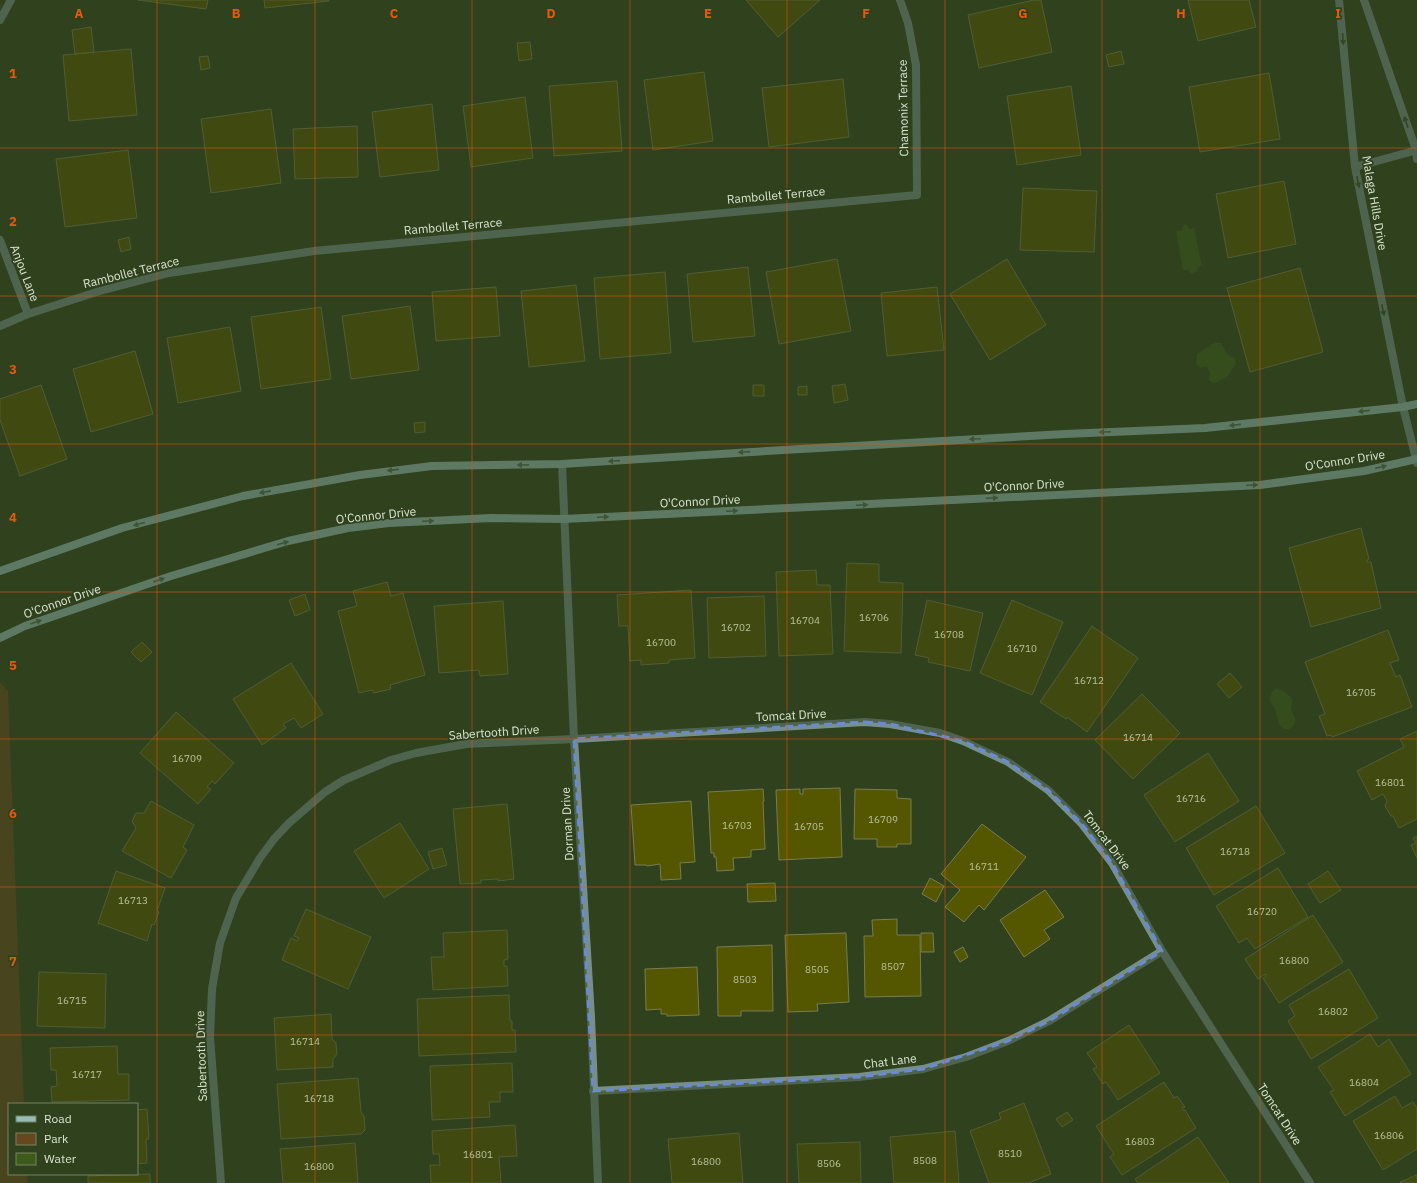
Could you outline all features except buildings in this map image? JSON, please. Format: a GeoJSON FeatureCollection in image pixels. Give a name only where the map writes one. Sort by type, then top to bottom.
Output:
{"type":"FeatureCollection","features":[{"type":"Feature","properties":{"kind":"main road"},"geometry":{"type":"LineString","coordinates":[[0,572],[122,528],[243,496],[360,475],[432,466],[562,464],[1065,434],[1205,428],[1403,407],[1417,404]]}},
{"type":"Feature","properties":{"kind":"main road","name":"O'Connor Drive"},"geometry":{"type":"LineString","coordinates":[[0,638],[25,626],[171,576],[288,541],[348,528],[389,523],[491,518],[564,519],[1260,485],[1364,471],[1417,460]]}},
{"type":"Feature","properties":{"kind":"street"},"geometry":{"type":"LineString","coordinates":[[0,20],[11,0]]}},
{"type":"Feature","properties":{"kind":"street","name":"Chamonix Terrace"},"geometry":{"type":"LineString","coordinates":[[900,0],[908,23],[916,65],[917,194]]}},
{"type":"Feature","properties":{"kind":"street","name":"Malaga Hills Drive"},"geometry":{"type":"LineString","coordinates":[[1339,0],[1355,167],[1403,407],[1417,460]]}},
{"type":"Feature","properties":{"kind":"street"},"geometry":{"type":"LineString","coordinates":[[1364,0],[1416,150],[1417,159]]}},
{"type":"Feature","properties":{"kind":"street"},"geometry":{"type":"LineString","coordinates":[[1355,167],[1416,150]]}},
{"type":"Feature","properties":{"kind":"street","name":"Rambollet Terrace"},"geometry":{"type":"LineString","coordinates":[[0,326],[28,314],[100,290],[169,273],[314,251],[917,194]]}},
{"type":"Feature","properties":{"kind":"street","name":"Anjou Lane"},"geometry":{"type":"LineString","coordinates":[[0,240],[28,314]]}},
{"type":"Feature","properties":{"kind":"street","name":"Dorman Drive"},"geometry":{"type":"LineString","coordinates":[[562,464],[574,739],[590,1009],[598,1183]]}},
{"type":"Feature","properties":{"kind":"street","name":"Tomcat Drive"},"geometry":{"type":"LineString","coordinates":[[574,739],[865,722],[890,724],[940,733],[963,741],[1008,762],[1048,790],[1082,824],[1112,863],[1162,951],[1310,1183]]}},
{"type":"Feature","properties":{"kind":"street","name":"Sabertooth Drive"},"geometry":{"type":"LineString","coordinates":[[221,1183],[210,1037],[212,989],[220,943],[236,898],[260,858],[274,840],[289,823],[325,792],[344,780],[391,760],[416,752],[466,744],[574,739]]}},
{"type":"Feature","properties":{"kind":"street","name":"Chat Lane"},"geometry":{"type":"LineString","coordinates":[[593,1092],[859,1077],[923,1069],[973,1054],[1008,1041],[1049,1021],[1162,951]]}},
{"type":"Feature","properties":{"kind":"highlighted area"},"geometry":{"type":"Polygon","coordinates":[[[865,722],[890,724],[963,741],[1008,762],[1048,790],[1082,824],[1112,863],[1162,951],[1049,1021],[1008,1041],[923,1069],[859,1077],[593,1091],[574,739],[865,722]]]}},
{"type":"Feature","properties":{"kind":"green space"},"geometry":{"type":"Polygon","coordinates":[[[0,683],[8,691],[24,1103],[8,1103],[8,1175],[27,1175],[28,1183],[0,1183],[0,683]]]}},
{"type":"Feature","properties":{"kind":"water"},"geometry":{"type":"Polygon","coordinates":[[[1185,224],[1189,229],[1194,228],[1202,266],[1198,267],[1194,273],[1190,273],[1188,270],[1183,270],[1176,231],[1182,230],[1185,224]]]}},
{"type":"Feature","properties":{"kind":"water"},"geometry":{"type":"Polygon","coordinates":[[[1215,343],[1221,343],[1227,354],[1235,359],[1236,364],[1227,377],[1215,383],[1209,381],[1210,372],[1206,366],[1200,368],[1196,364],[1197,354],[1215,343]]]}},
{"type":"Feature","properties":{"kind":"water"},"geometry":{"type":"Polygon","coordinates":[[[1275,689],[1285,692],[1292,699],[1291,708],[1295,718],[1295,723],[1290,729],[1284,729],[1279,724],[1275,709],[1270,701],[1272,692],[1275,689]]]}}]}
